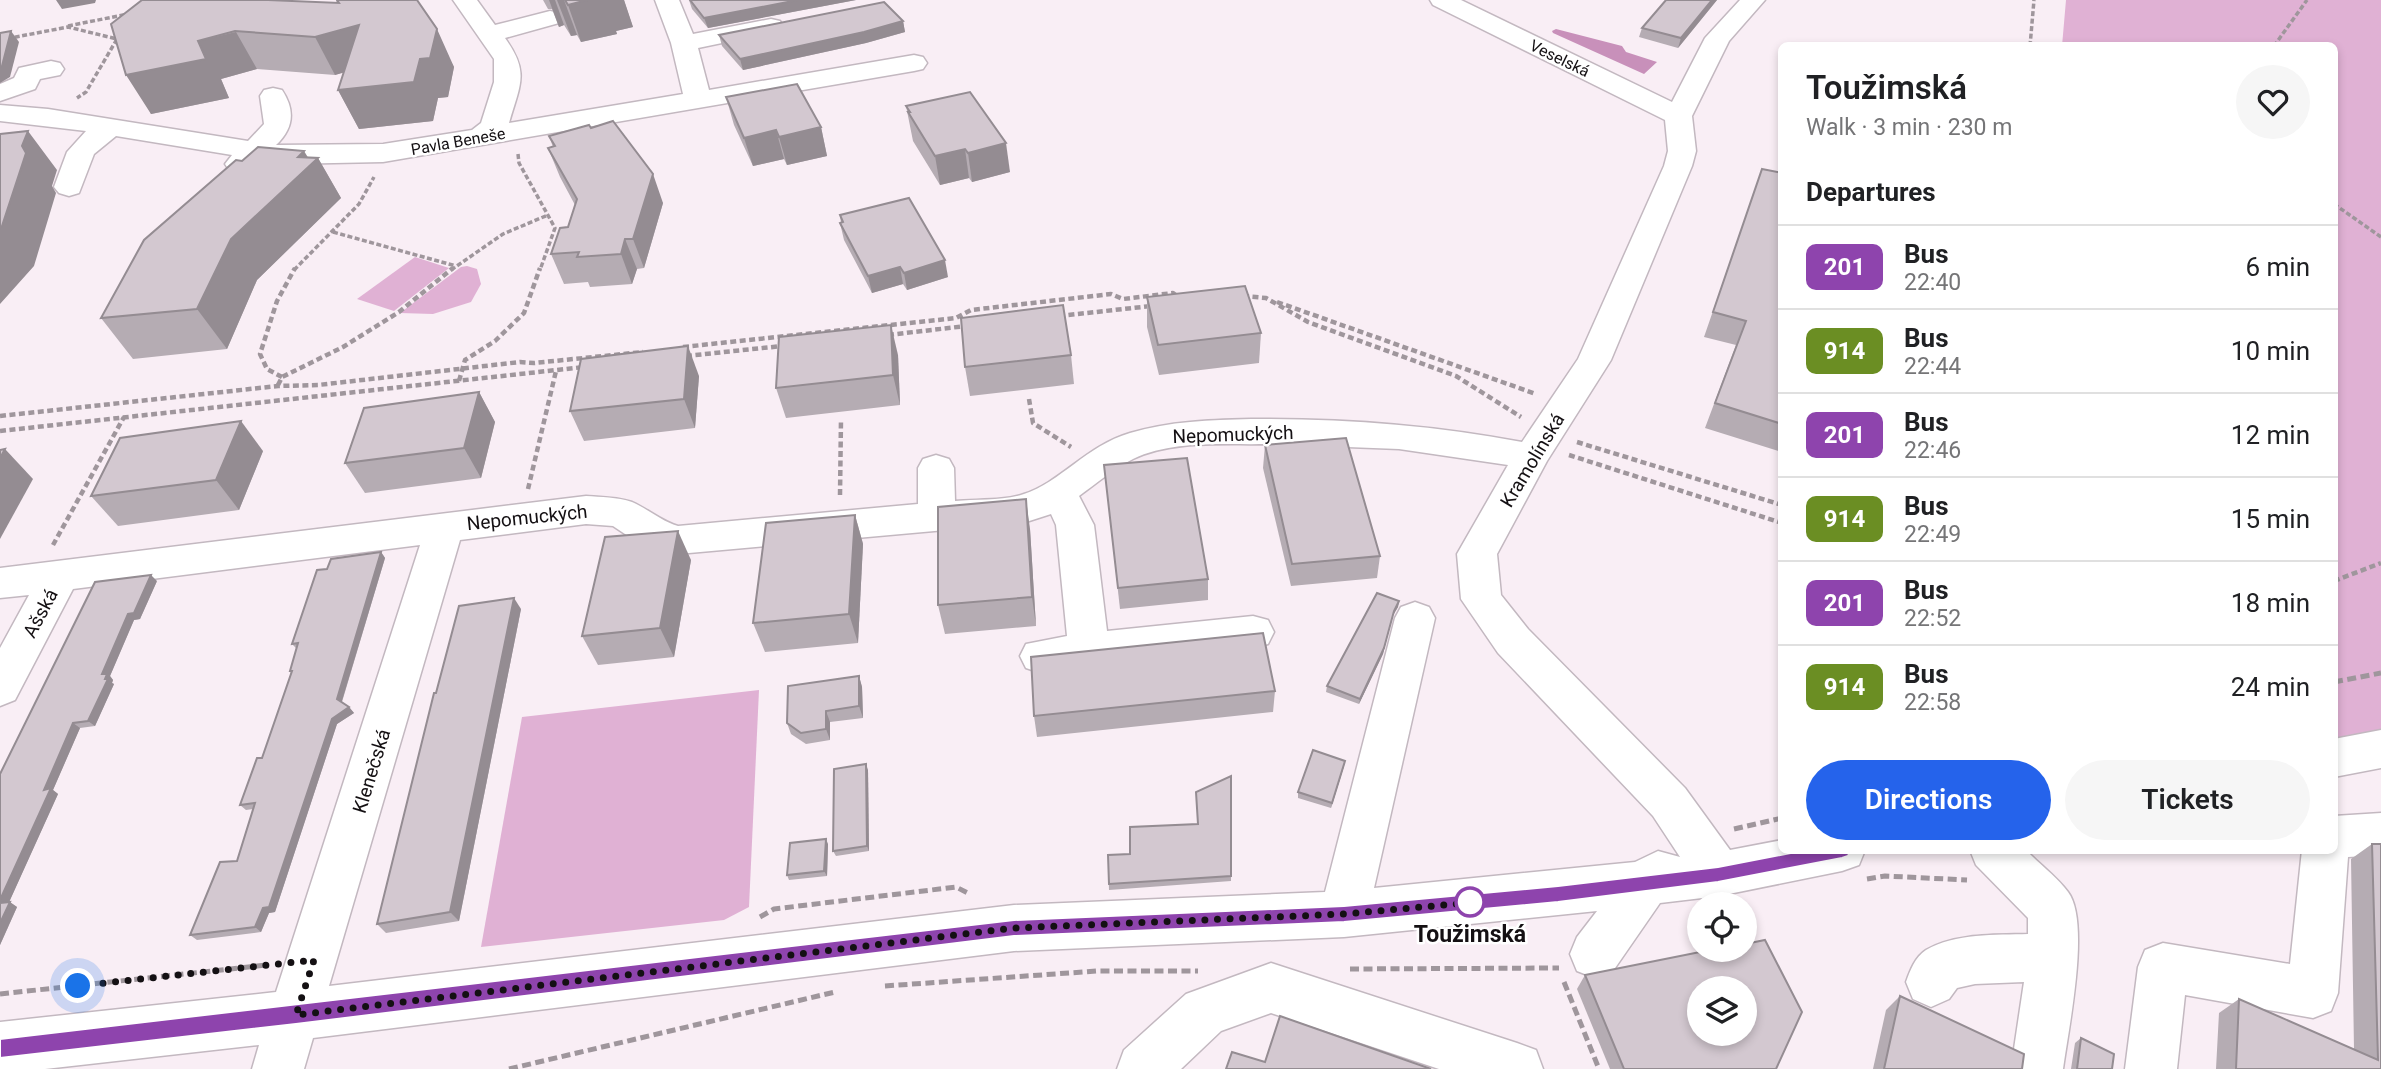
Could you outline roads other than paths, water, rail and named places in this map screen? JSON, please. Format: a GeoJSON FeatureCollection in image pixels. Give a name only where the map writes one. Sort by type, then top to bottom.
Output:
{"type":"FeatureCollection","features":[{"type":"Feature","properties":{"kind":"street"},"geometry":{"type":"LineString","coordinates":[[465,0],[507,59],[507,82],[494,127],[478,138]]}},
{"type":"Feature","properties":{"kind":"street"},"geometry":{"type":"LineString","coordinates":[[667,0],[684,43],[698,100]]}},
{"type":"Feature","properties":{"kind":"street","name":"Veselská"},"geometry":{"type":"LineString","coordinates":[[1442,0],[1678,116]]}},
{"type":"Feature","properties":{"kind":"street"},"geometry":{"type":"LineString","coordinates":[[1678,116],[1718,38],[1752,0]]}},
{"type":"Feature","properties":{"kind":"street"},"geometry":{"type":"LineString","coordinates":[[489,34],[550,18]]}},
{"type":"Feature","properties":{"kind":"street"},"geometry":{"type":"LineString","coordinates":[[684,43],[794,21]]}},
{"type":"Feature","properties":{"kind":"street","name":"Pavla Beneše"},"geometry":{"type":"LineString","coordinates":[[0,113],[48,117],[253,152],[332,156],[383,153],[478,138],[914,63]]}},
{"type":"Feature","properties":{"kind":"street"},"geometry":{"type":"LineString","coordinates":[[0,93],[26,83],[28,74],[51,69]]}},
{"type":"Feature","properties":{"kind":"street"},"geometry":{"type":"LineString","coordinates":[[220,180],[271,136],[278,124],[273,96]]}},
{"type":"Feature","properties":{"kind":"street","name":"Kramolínská"},"geometry":{"type":"LineString","coordinates":[[1678,116],[1682,151],[1678,166],[1594,360],[1539,445],[1477,554],[1480,599],[1513,641],[1669,803],[1707,857]]}},
{"type":"Feature","properties":{"kind":"street"},"geometry":{"type":"LineString","coordinates":[[69,187],[77,155],[89,142],[110,128]]}},
{"type":"Feature","properties":{"kind":"street","name":"Nepomuckých"},"geometry":{"type":"LineString","coordinates":[[31,579],[445,526],[599,510],[621,513],[651,532],[678,540],[1023,509],[1037,506],[1059,493],[1097,464],[1124,449],[1157,438],[1253,432],[1379,434],[1461,444],[1539,445]]}},
{"type":"Feature","properties":{"kind":"street"},"geometry":{"type":"LineString","coordinates":[[936,468],[937,517]]}},
{"type":"Feature","properties":{"kind":"street"},"geometry":{"type":"LineString","coordinates":[[1059,493],[1075,525],[1088,650]]}},
{"type":"Feature","properties":{"kind":"street","name":"Klenečská"},"geometry":{"type":"LineString","coordinates":[[278,1069],[314,960],[445,526]]}},
{"type":"Feature","properties":{"kind":"street","name":"Ašská"},"geometry":{"type":"LineString","coordinates":[[0,688],[31,579]]}},
{"type":"Feature","properties":{"kind":"street"},"geometry":{"type":"LineString","coordinates":[[1344,914],[1415,618]]}},
{"type":"Feature","properties":{"kind":"street"},"geometry":{"type":"LineString","coordinates":[[1041,656],[1253,632]]}},
{"type":"Feature","properties":{"kind":"street"},"geometry":{"type":"LineString","coordinates":[[2338,757],[2381,749]]}},
{"type":"Feature","properties":{"kind":"street"},"geometry":{"type":"LineString","coordinates":[[2338,836],[2381,834]]}},
{"type":"Feature","properties":{"kind":"street"},"geometry":{"type":"LineString","coordinates":[[2151,1069],[2163,967],[2313,993],[2325,854]]}},
{"type":"Feature","properties":{"kind":"street"},"geometry":{"type":"LineString","coordinates":[[0,1048],[1014,928],[1344,914],[1646,883],[1707,857],[1850,866]]}},
{"type":"Feature","properties":{"kind":"street"},"geometry":{"type":"LineString","coordinates":[[1982,865],[2052,909],[2053,957],[2037,1069]]}},
{"type":"Feature","properties":{"kind":"street"},"geometry":{"type":"LineString","coordinates":[[1577,961],[1646,883]]}},
{"type":"Feature","properties":{"kind":"street"},"geometry":{"type":"LineString","coordinates":[[1931,982],[1942,968],[1975,960],[2053,957]]}},
{"type":"Feature","properties":{"kind":"street"},"geometry":{"type":"LineString","coordinates":[[1143,1069],[1204,1012],[1271,988],[1517,1069]]}},
{"type":"Feature","properties":{"kind":"place","name":"Toužimská"},"geometry":{"type":"Point","coordinates":[1470,902]}}]}
